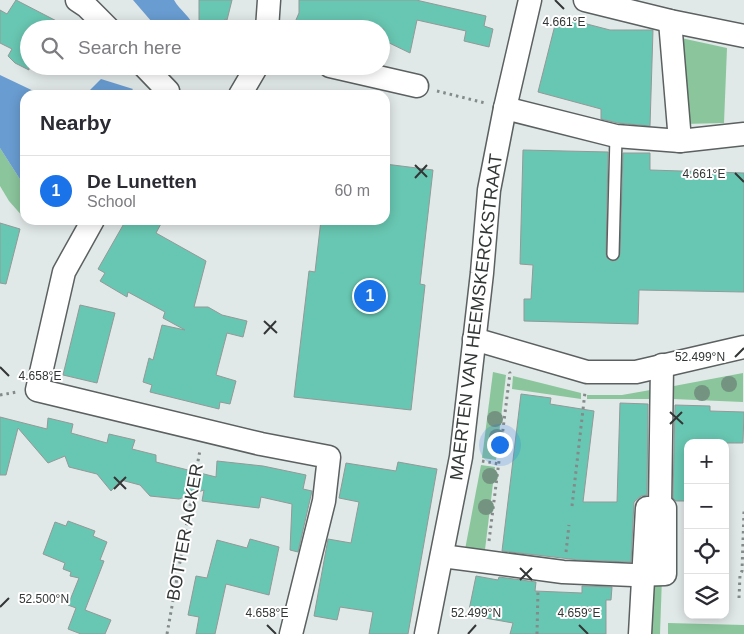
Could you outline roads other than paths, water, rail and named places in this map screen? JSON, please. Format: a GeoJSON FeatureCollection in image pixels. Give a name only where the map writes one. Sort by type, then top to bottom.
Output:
{"type":"FeatureCollection","features":[{"type":"Feature","properties":{"kind":"street"},"geometry":{"type":"LineString","coordinates":[[77,0],[86,6],[99,20]]}},
{"type":"Feature","properties":{"kind":"street"},"geometry":{"type":"LineString","coordinates":[[268,20],[269,0]]}},
{"type":"Feature","properties":{"kind":"street","name":"MAERTEN VAN HEEMSKERCKSTRAAT"},"geometry":{"type":"LineString","coordinates":[[426,634],[461,457],[489,190],[505,108],[530,0]]}},
{"type":"Feature","properties":{"kind":"street"},"geometry":{"type":"LineString","coordinates":[[585,0],[670,21],[744,36]]}},
{"type":"Feature","properties":{"kind":"street"},"geometry":{"type":"LineString","coordinates":[[670,21],[680,141]]}},
{"type":"Feature","properties":{"kind":"street"},"geometry":{"type":"LineString","coordinates":[[153,75],[169,90]]}},
{"type":"Feature","properties":{"kind":"street"},"geometry":{"type":"LineString","coordinates":[[243,90],[252,75]]}},
{"type":"Feature","properties":{"kind":"street"},"geometry":{"type":"LineString","coordinates":[[369,75],[417,86]]}},
{"type":"Feature","properties":{"kind":"street"},"geometry":{"type":"LineString","coordinates":[[505,108],[616,136],[680,141],[744,134]]}},
{"type":"Feature","properties":{"kind":"street"},"geometry":{"type":"LineString","coordinates":[[91,225],[64,272],[37,390],[261,444],[329,457],[324,501],[291,634]]}},
{"type":"Feature","properties":{"kind":"street"},"geometry":{"type":"LineString","coordinates":[[474,339],[587,372],[636,372],[744,347]]}},
{"type":"Feature","properties":{"kind":"street"},"geometry":{"type":"LineString","coordinates":[[640,634],[654,574],[647,508],[660,508],[662,365]]}},
{"type":"Feature","properties":{"kind":"street"},"geometry":{"type":"LineString","coordinates":[[442,556],[563,572],[654,574]]}},
{"type":"Feature","properties":{"kind":"lane"},"geometry":{"type":"LineString","coordinates":[[613,254],[616,136]]}},
{"type":"Feature","properties":{"kind":"water"},"geometry":{"type":"Polygon","coordinates":[[[133,0],[174,0],[190,20],[150,20],[133,0]]]}},
{"type":"Feature","properties":{"kind":"water"},"geometry":{"type":"Polygon","coordinates":[[[0,75],[32,90],[20,90],[20,179],[0,148],[0,75]]]}},
{"type":"Feature","properties":{"kind":"water"},"geometry":{"type":"Polygon","coordinates":[[[101,79],[133,89],[132,90],[90,90],[101,79]]]}},
{"type":"Feature","properties":{"kind":"place","name":"De Lunetten"},"geometry":{"type":"Point","coordinates":[370,296]}}]}
